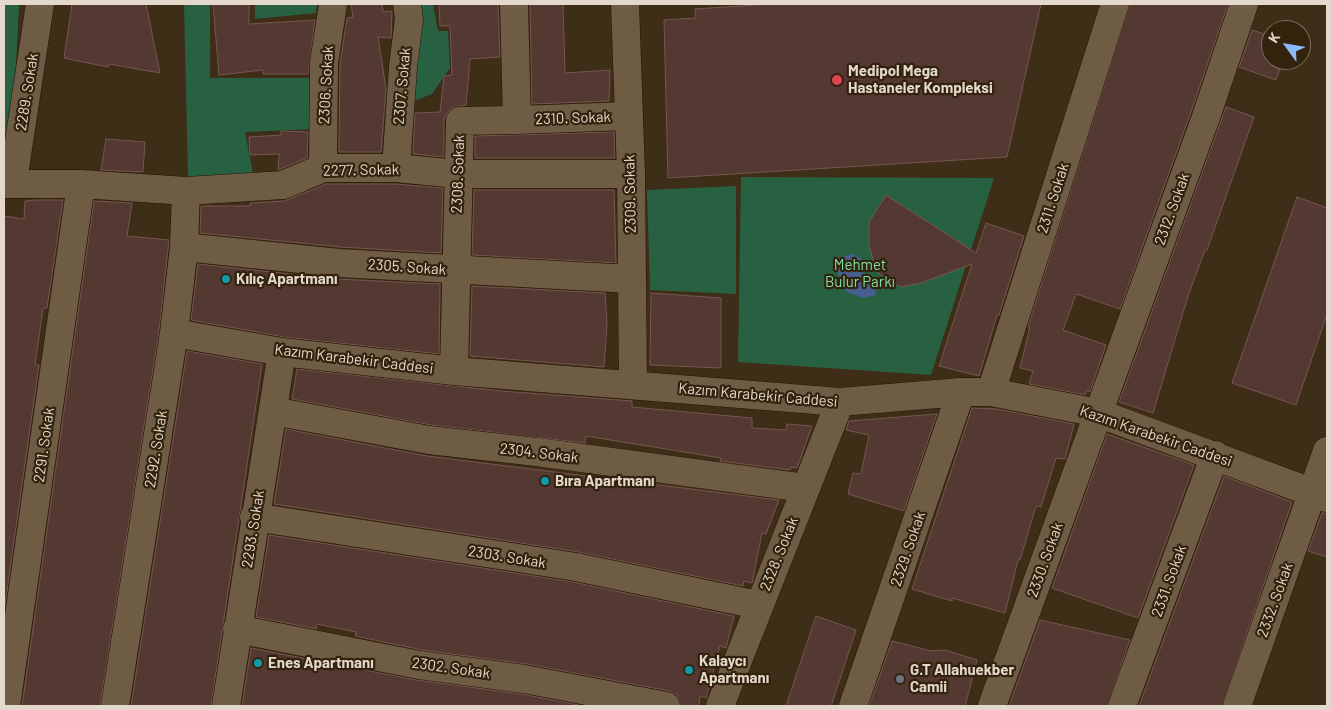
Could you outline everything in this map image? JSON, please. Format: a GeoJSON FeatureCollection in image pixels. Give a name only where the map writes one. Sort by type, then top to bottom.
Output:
{"type":"FeatureCollection","features":[{"type":"Feature","properties":{"kind":"street","name":"2289. Sokak"},"geometry":{"type":"LineString","coordinates":[[4,173],[15,168],[40,4]]}},
{"type":"Feature","properties":{"kind":"street","name":"2306. Sokak"},"geometry":{"type":"LineString","coordinates":[[323,168],[324,63],[333,4]]}},
{"type":"Feature","properties":{"kind":"street","name":"2307. Sokak"},"geometry":{"type":"LineString","coordinates":[[396,168],[403,67],[409,19],[408,4]]}},
{"type":"Feature","properties":{"kind":"street"},"geometry":{"type":"LineString","coordinates":[[514,4],[517,120]]}},
{"type":"Feature","properties":{"kind":"street","name":"2309. Sokak"},"geometry":{"type":"LineString","coordinates":[[625,4],[631,174],[633,385]]}},
{"type":"Feature","properties":{"kind":"street","name":"2311. Sokak"},"geometry":{"type":"LineString","coordinates":[[991,392],[1114,4]]}},
{"type":"Feature","properties":{"kind":"street","name":"2312. Sokak"},"geometry":{"type":"LineString","coordinates":[[1098,413],[1206,117],[1244,4]]}},
{"type":"Feature","properties":{"kind":"street","name":"2310. Sokak"},"geometry":{"type":"LineString","coordinates":[[517,120],[628,116]]}},
{"type":"Feature","properties":{"kind":"street","name":"2308. Sokak"},"geometry":{"type":"LineString","coordinates":[[454,371],[460,121],[517,120]]}},
{"type":"Feature","properties":{"kind":"street","name":"2277. Sokak"},"geometry":{"type":"LineString","coordinates":[[4,184],[81,184],[186,191],[283,185],[323,168],[396,168],[458,174],[631,174]]}},
{"type":"Feature","properties":{"kind":"street","name":"2291. Sokak"},"geometry":{"type":"LineString","coordinates":[[6,706],[14,585],[81,184]]}},
{"type":"Feature","properties":{"kind":"street","name":"2292. Sokak"},"geometry":{"type":"LineString","coordinates":[[115,706],[174,333],[184,247],[186,191]]}},
{"type":"Feature","properties":{"kind":"street","name":"2305. Sokak"},"geometry":{"type":"LineString","coordinates":[[184,247],[455,271],[631,280]]}},
{"type":"Feature","properties":{"kind":"street","name":"Kazım Karabekir Caddesi"},"geometry":{"type":"LineString","coordinates":[[174,333],[282,352],[454,371],[840,402],[961,392],[991,392],[1098,413],[1320,495]]}},
{"type":"Feature","properties":{"kind":"street","name":"2293. Sokak"},"geometry":{"type":"LineString","coordinates":[[226,706],[254,517],[282,352]]}},
{"type":"Feature","properties":{"kind":"street","name":"2329. Sokak"},"geometry":{"type":"LineString","coordinates":[[852,706],[961,392]]}},
{"type":"Feature","properties":{"kind":"street","name":"2328. Sokak"},"geometry":{"type":"LineString","coordinates":[[720,706],[758,605],[840,402]]}},
{"type":"Feature","properties":{"kind":"street","name":"2304. Sokak"},"geometry":{"type":"LineString","coordinates":[[273,411],[429,440],[537,452],[806,488]]}},
{"type":"Feature","properties":{"kind":"street","name":"2330. Sokak"},"geometry":{"type":"LineString","coordinates":[[992,706],[1098,413]]}},
{"type":"Feature","properties":{"kind":"street","name":"2332. Sokak"},"geometry":{"type":"LineString","coordinates":[[1237,706],[1320,495],[1327,451]]}},
{"type":"Feature","properties":{"kind":"street","name":"2331. Sokak"},"geometry":{"type":"LineString","coordinates":[[1122,706],[1215,455]]}},
{"type":"Feature","properties":{"kind":"street","name":"2303. Sokak"},"geometry":{"type":"LineString","coordinates":[[254,517],[576,567],[758,605]]}},
{"type":"Feature","properties":{"kind":"street","name":"2302. Sokak"},"geometry":{"type":"LineString","coordinates":[[237,629],[419,664],[524,679],[666,706]]}},
{"type":"Feature","properties":{"kind":"green space"},"geometry":{"type":"Polygon","coordinates":[[[4,4],[19,4],[13,126],[4,144],[4,4]]]}},
{"type":"Feature","properties":{"kind":"green space"},"geometry":{"type":"Polygon","coordinates":[[[184,4],[210,4],[210,78],[316,78],[317,129],[245,132],[254,179],[188,177],[184,4]]]}},
{"type":"Feature","properties":{"kind":"green space"},"geometry":{"type":"Polygon","coordinates":[[[255,4],[317,4],[316,13],[255,19],[255,4]]]}},
{"type":"Feature","properties":{"kind":"green space"},"geometry":{"type":"Polygon","coordinates":[[[410,4],[433,4],[438,31],[448,31],[450,68],[432,94],[411,102],[410,4]]]}},
{"type":"Feature","properties":{"kind":"green space","name":"Mehmet Bulur Parkı"},"geometry":{"type":"Polygon","coordinates":[[[741,177],[994,178],[931,375],[738,362],[741,177]]]}},
{"type":"Feature","properties":{"kind":"green space"},"geometry":{"type":"Polygon","coordinates":[[[736,186],[736,294],[650,290],[647,190],[736,186]]]}},
{"type":"Feature","properties":{"kind":"water"},"geometry":{"type":"Polygon","coordinates":[[[853,254],[862,259],[864,276],[874,283],[876,295],[863,298],[849,293],[840,284],[837,263],[841,257],[853,254]]]}},
{"type":"Feature","properties":{"kind":"building"},"geometry":{"type":"Polygon","coordinates":[[[72,4],[146,4],[160,73],[109,64],[108,67],[64,58],[72,4]]]}},
{"type":"Feature","properties":{"kind":"building"},"geometry":{"type":"Polygon","coordinates":[[[213,4],[249,4],[249,24],[315,20],[308,74],[263,74],[263,70],[219,75],[213,4]]]}},
{"type":"Feature","properties":{"kind":"building"},"geometry":{"type":"Polygon","coordinates":[[[351,4],[382,4],[383,12],[392,11],[391,38],[378,37],[386,89],[381,152],[339,152],[340,64],[347,18],[353,17],[351,4]]]}},
{"type":"Feature","properties":{"kind":"building"},"geometry":{"type":"Polygon","coordinates":[[[439,4],[498,4],[500,57],[470,59],[466,105],[452,108],[444,120],[444,157],[413,154],[415,113],[440,112],[444,76],[452,75],[450,26],[440,26],[439,4]]]}},
{"type":"Feature","properties":{"kind":"building"},"geometry":{"type":"Polygon","coordinates":[[[530,4],[563,4],[565,73],[610,70],[609,101],[532,104],[530,4]]]}},
{"type":"Feature","properties":{"kind":"building","name":"Medipol Mega Hastaneler Kompleksi"},"geometry":{"type":"Polygon","coordinates":[[[772,4],[1041,4],[1007,157],[668,178],[664,20],[696,18],[695,9],[772,4]]]}},
{"type":"Feature","properties":{"kind":"building"},"geometry":{"type":"Polygon","coordinates":[[[1130,4],[1228,4],[1120,309],[1076,294],[1063,330],[1106,345],[1090,392],[1087,391],[1085,395],[1029,384],[1033,371],[1020,368],[1030,327],[1028,326],[1130,4]]]}},
{"type":"Feature","properties":{"kind":"building"},"geometry":{"type":"Polygon","coordinates":[[[1252,30],[1261,33],[1261,70],[1280,70],[1276,80],[1239,67],[1252,30]]]}},
{"type":"Feature","properties":{"kind":"building"},"geometry":{"type":"Polygon","coordinates":[[[1226,107],[1254,117],[1207,250],[1205,250],[1188,296],[1153,413],[1119,402],[1226,107]]]}},
{"type":"Feature","properties":{"kind":"building"},"geometry":{"type":"Polygon","coordinates":[[[281,131],[308,132],[307,158],[278,170],[279,154],[250,155],[249,137],[281,135],[281,131]]]}},
{"type":"Feature","properties":{"kind":"building"},"geometry":{"type":"Polygon","coordinates":[[[614,132],[615,158],[475,158],[475,136],[614,132]]]}},
{"type":"Feature","properties":{"kind":"building"},"geometry":{"type":"Polygon","coordinates":[[[106,139],[145,142],[143,172],[101,170],[106,139]]]}},
{"type":"Feature","properties":{"kind":"building"},"geometry":{"type":"Polygon","coordinates":[[[326,184],[395,184],[443,188],[441,253],[340,247],[200,233],[201,206],[250,206],[250,203],[284,201],[326,184]]]}},
{"type":"Feature","properties":{"kind":"building"},"geometry":{"type":"Polygon","coordinates":[[[474,190],[614,190],[616,263],[472,255],[474,190]]]}},
{"type":"Feature","properties":{"kind":"building"},"geometry":{"type":"Polygon","coordinates":[[[886,195],[976,253],[986,223],[1024,236],[999,315],[997,315],[979,376],[939,366],[972,264],[921,283],[900,287],[877,272],[869,246],[869,222],[886,195]]]}},
{"type":"Feature","properties":{"kind":"building"},"geometry":{"type":"Polygon","coordinates":[[[1297,197],[1327,208],[1327,314],[1296,405],[1232,383],[1297,197]]]}},
{"type":"Feature","properties":{"kind":"building"},"geometry":{"type":"Polygon","coordinates":[[[63,200],[47,308],[43,308],[35,365],[39,365],[4,612],[4,216],[24,219],[25,201],[63,200]]]}},
{"type":"Feature","properties":{"kind":"building"},"geometry":{"type":"Polygon","coordinates":[[[94,201],[132,203],[127,236],[169,240],[159,331],[100,706],[22,706],[94,201]]]}},
{"type":"Feature","properties":{"kind":"building"},"geometry":{"type":"Polygon","coordinates":[[[198,264],[337,279],[440,284],[439,354],[284,337],[191,320],[198,264]]]}},
{"type":"Feature","properties":{"kind":"building"},"geometry":{"type":"Polygon","coordinates":[[[472,286],[605,293],[607,324],[604,367],[470,356],[472,286]]]}},
{"type":"Feature","properties":{"kind":"building"},"geometry":{"type":"Polygon","coordinates":[[[651,293],[721,298],[721,368],[650,365],[651,293]]]}},
{"type":"Feature","properties":{"kind":"building"},"geometry":{"type":"Polygon","coordinates":[[[187,351],[262,364],[211,706],[131,706],[187,351]]]}},
{"type":"Feature","properties":{"kind":"building"},"geometry":{"type":"Polygon","coordinates":[[[297,369],[502,391],[632,401],[632,407],[752,418],[752,428],[786,430],[787,424],[812,426],[797,468],[791,467],[790,470],[720,461],[721,458],[586,436],[585,443],[431,425],[292,399],[297,369]]]}},
{"type":"Feature","properties":{"kind":"building"},"geometry":{"type":"Polygon","coordinates":[[[972,408],[997,409],[1074,424],[1065,459],[1056,458],[1041,507],[1036,506],[1020,560],[1018,560],[1005,613],[952,598],[952,601],[912,589],[972,408]]]}},
{"type":"Feature","properties":{"kind":"building"},"geometry":{"type":"Polygon","coordinates":[[[937,414],[904,511],[848,494],[853,473],[861,474],[869,435],[846,430],[849,421],[937,414]]]}},
{"type":"Feature","properties":{"kind":"building"},"geometry":{"type":"Polygon","coordinates":[[[286,429],[427,456],[779,500],[766,534],[762,533],[752,583],[744,581],[743,586],[578,552],[274,504],[286,429]]]}},
{"type":"Feature","properties":{"kind":"building"},"geometry":{"type":"Polygon","coordinates":[[[1107,434],[1194,465],[1138,618],[1052,588],[1107,434]]]}},
{"type":"Feature","properties":{"kind":"building"},"geometry":{"type":"Polygon","coordinates":[[[1224,476],[1292,502],[1222,706],[1139,706],[1224,476]]]}},
{"type":"Feature","properties":{"kind":"building"},"geometry":{"type":"Polygon","coordinates":[[[1322,513],[1327,513],[1327,557],[1308,551],[1322,513]]]}},
{"type":"Feature","properties":{"kind":"building"},"geometry":{"type":"Polygon","coordinates":[[[269,535],[573,582],[734,616],[726,648],[720,646],[706,698],[700,696],[699,706],[681,706],[677,695],[669,691],[527,664],[422,650],[355,636],[356,632],[317,624],[316,629],[256,617],[269,535]]]}},
{"type":"Feature","properties":{"kind":"building"},"geometry":{"type":"Polygon","coordinates":[[[816,616],[856,630],[831,706],[786,706],[816,616]]]}},
{"type":"Feature","properties":{"kind":"building"},"geometry":{"type":"Polygon","coordinates":[[[1040,620],[1130,640],[1107,706],[1009,706],[1040,620]]]}},
{"type":"Feature","properties":{"kind":"building"},"geometry":{"type":"Polygon","coordinates":[[[892,641],[931,651],[945,650],[977,660],[965,706],[869,706],[892,641]]]}},
{"type":"Feature","properties":{"kind":"building"},"geometry":{"type":"Polygon","coordinates":[[[251,648],[416,680],[522,694],[584,706],[242,706],[251,648]]]}},
{"type":"Feature","properties":{"kind":"place","name":"Medipol Mega Hastaneler Kompleksi"},"geometry":{"type":"Point","coordinates":[837,80]}},
{"type":"Feature","properties":{"kind":"place","name":"Kılıç Apartmanı"},"geometry":{"type":"Point","coordinates":[226,279]}},
{"type":"Feature","properties":{"kind":"place","name":"Bıra Apartmanı"},"geometry":{"type":"Point","coordinates":[545,481]}},
{"type":"Feature","properties":{"kind":"place","name":"Enes Apartmanı"},"geometry":{"type":"Point","coordinates":[258,663]}},
{"type":"Feature","properties":{"kind":"place","name":"Kalaycı Apartmanı"},"geometry":{"type":"Point","coordinates":[689,670]}},
{"type":"Feature","properties":{"kind":"place","name":"G.T Allahuekber Camii"},"geometry":{"type":"Point","coordinates":[900,679]}}]}
